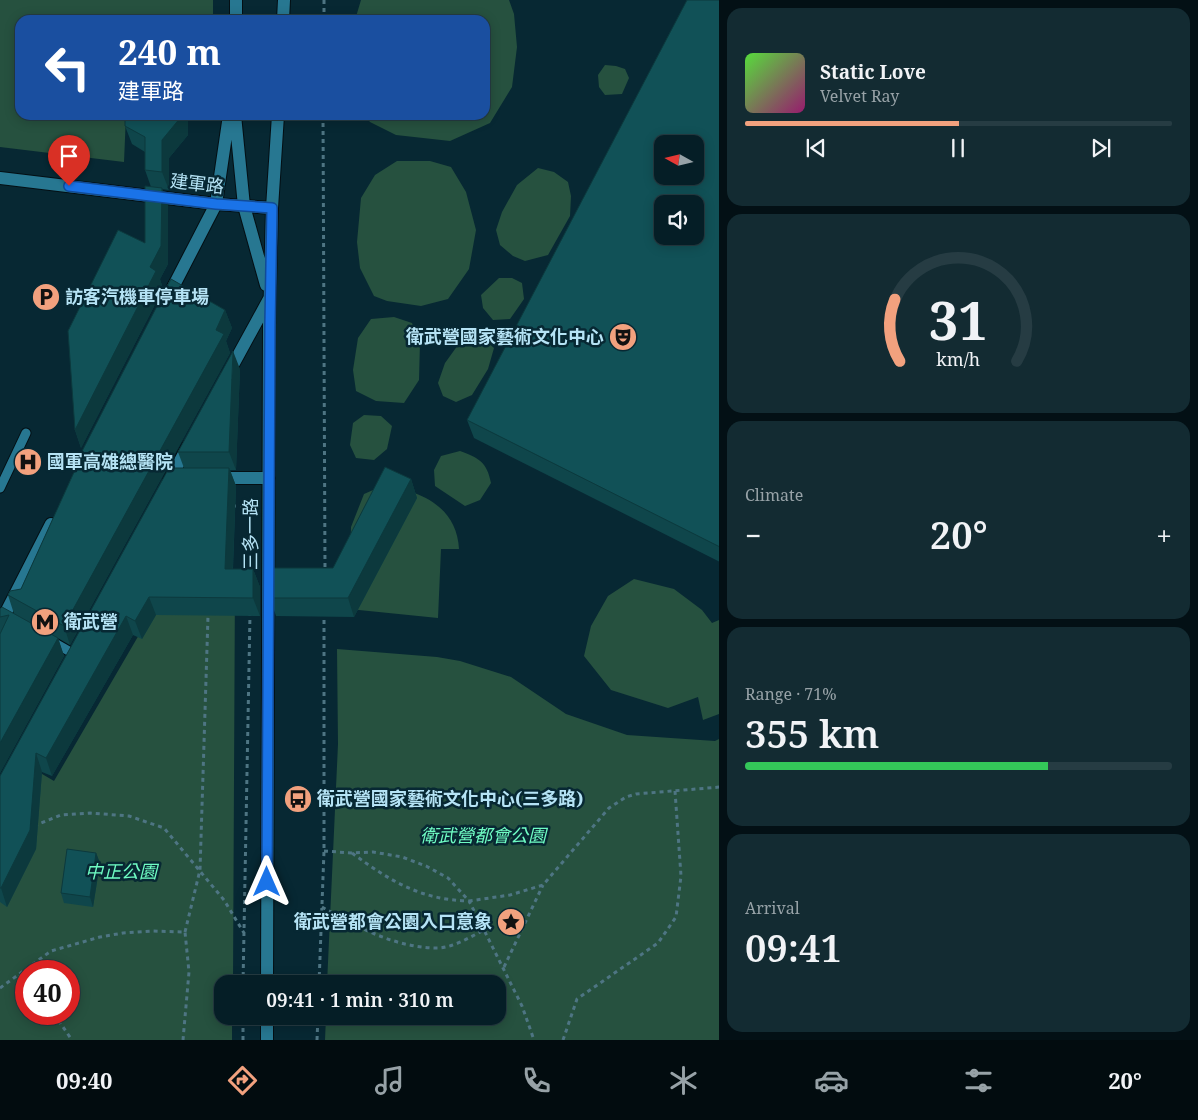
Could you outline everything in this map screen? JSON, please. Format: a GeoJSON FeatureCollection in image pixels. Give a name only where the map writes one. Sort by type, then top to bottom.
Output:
{"type":"FeatureCollection","features":[{"type":"Feature","properties":{"kind":"street"},"geometry":{"type":"LineString","coordinates":[[236,0],[236,15]]}},
{"type":"Feature","properties":{"kind":"street"},"geometry":{"type":"LineString","coordinates":[[283,15],[284,0]]}},
{"type":"Feature","properties":{"kind":"street"},"geometry":{"type":"LineString","coordinates":[[162,308],[216,204],[228,120]]}},
{"type":"Feature","properties":{"kind":"street"},"geometry":{"type":"LineString","coordinates":[[221,385],[270,297],[244,206],[235,120]]}},
{"type":"Feature","properties":{"kind":"street","name":"三多一路"},"geometry":{"type":"LineString","coordinates":[[267,975],[270,297],[272,208],[278,120]]}},
{"type":"Feature","properties":{"kind":"street","name":"建軍路"},"geometry":{"type":"LineString","coordinates":[[0,178],[216,204],[272,208]]}},
{"type":"Feature","properties":{"kind":"street"},"geometry":{"type":"LineString","coordinates":[[162,495],[176,478],[194,436]]}},
{"type":"Feature","properties":{"kind":"street"},"geometry":{"type":"LineString","coordinates":[[200,478],[269,478]]}},
{"type":"Feature","properties":{"kind":"street"},"geometry":{"type":"LineString","coordinates":[[4,618],[55,517]]}},
{"type":"Feature","properties":{"kind":"street"},"geometry":{"type":"LineString","coordinates":[[267,1025],[267,1040]]}},
{"type":"Feature","properties":{"kind":"lane"},"geometry":{"type":"LineString","coordinates":[[0,488],[26,433]]}},
{"type":"Feature","properties":{"kind":"lane"},"geometry":{"type":"LineString","coordinates":[[48,640],[74,654]]}},
{"type":"Feature","properties":{"kind":"path"},"geometry":{"type":"LineString","coordinates":[[324,0],[324,15]]}},
{"type":"Feature","properties":{"kind":"path"},"geometry":{"type":"LineString","coordinates":[[323,120],[325,572]]}},
{"type":"Feature","properties":{"kind":"path"},"geometry":{"type":"LineString","coordinates":[[231,506],[251,506],[251,515]]}},
{"type":"Feature","properties":{"kind":"path"},"geometry":{"type":"LineString","coordinates":[[244,975],[250,606]]}},
{"type":"Feature","properties":{"kind":"path"},"geometry":{"type":"LineString","coordinates":[[319,975],[324,850],[324,608]]}},
{"type":"Feature","properties":{"kind":"path"},"geometry":{"type":"LineString","coordinates":[[183,1040],[189,972],[185,932],[200,870],[208,616]]}},
{"type":"Feature","properties":{"kind":"path"},"geometry":{"type":"LineString","coordinates":[[504,968],[543,886],[592,828],[618,801],[636,794],[719,787]]}},
{"type":"Feature","properties":{"kind":"path"},"geometry":{"type":"LineString","coordinates":[[563,1040],[577,999],[658,943],[676,917],[680,876],[674,791]]}},
{"type":"Feature","properties":{"kind":"path"},"geometry":{"type":"LineString","coordinates":[[27,829],[61,815],[90,813],[129,816],[164,828],[224,900],[244,933]]}},
{"type":"Feature","properties":{"kind":"path"},"geometry":{"type":"LineString","coordinates":[[324,850],[388,854],[420,864],[448,878],[469,901],[522,1006],[534,1040]]}},
{"type":"Feature","properties":{"kind":"path"},"geometry":{"type":"LineString","coordinates":[[352,853],[400,885],[440,899],[469,901],[510,895],[543,886]]}},
{"type":"Feature","properties":{"kind":"path"},"geometry":{"type":"LineString","coordinates":[[322,907],[383,938],[413,945],[439,948],[466,940],[484,930]]}},
{"type":"Feature","properties":{"kind":"path"},"geometry":{"type":"LineString","coordinates":[[39,960],[51,951],[100,937],[152,931],[185,932]]}},
{"type":"Feature","properties":{"kind":"path"},"geometry":{"type":"LineString","coordinates":[[0,988],[15,978]]}},
{"type":"Feature","properties":{"kind":"path"},"geometry":{"type":"LineString","coordinates":[[62,1025],[72,1040]]}},
{"type":"Feature","properties":{"kind":"path"},"geometry":{"type":"LineString","coordinates":[[242,1040],[243,1025]]}},
{"type":"Feature","properties":{"kind":"path"},"geometry":{"type":"LineString","coordinates":[[317,1040],[318,1025]]}},
{"type":"Feature","properties":{"kind":"green space"},"geometry":{"type":"Polygon","coordinates":[[[0,0],[213,0],[213,15],[15,15],[15,120],[126,120],[124,162],[0,147],[0,0]]]}},
{"type":"Feature","properties":{"kind":"green space"},"geometry":{"type":"Polygon","coordinates":[[[361,0],[509,0],[514,14],[517,47],[512,87],[490,123],[450,141],[396,135],[368,120],[490,120],[490,15],[356,15],[361,0]]]}},
{"type":"Feature","properties":{"kind":"green space"},"geometry":{"type":"Polygon","coordinates":[[[605,65],[625,69],[629,78],[622,94],[605,95],[599,87],[598,75],[605,65]]]}},
{"type":"Feature","properties":{"kind":"green space"},"geometry":{"type":"Polygon","coordinates":[[[397,161],[430,161],[451,167],[466,192],[476,230],[469,269],[448,299],[421,306],[387,301],[374,296],[360,268],[357,242],[361,198],[375,175],[397,161]]]}},
{"type":"Feature","properties":{"kind":"green space"},"geometry":{"type":"Polygon","coordinates":[[[538,168],[554,172],[568,182],[571,196],[570,216],[548,255],[525,261],[513,256],[500,245],[496,230],[502,212],[517,185],[538,168]]]}},
{"type":"Feature","properties":{"kind":"green space"},"geometry":{"type":"Polygon","coordinates":[[[499,278],[512,278],[522,283],[524,299],[510,319],[493,320],[483,308],[481,295],[499,278]]]}},
{"type":"Feature","properties":{"kind":"green space"},"geometry":{"type":"Polygon","coordinates":[[[394,317],[412,323],[420,342],[419,380],[404,403],[376,401],[356,391],[353,370],[358,338],[371,319],[394,317]]]}},
{"type":"Feature","properties":{"kind":"green space"},"geometry":{"type":"Polygon","coordinates":[[[463,338],[483,338],[494,348],[488,369],[472,395],[456,402],[443,396],[438,383],[445,363],[463,338]]]}},
{"type":"Feature","properties":{"kind":"green space"},"geometry":{"type":"Polygon","coordinates":[[[364,415],[381,416],[392,426],[387,449],[374,460],[356,458],[350,445],[353,423],[364,415]]]}},
{"type":"Feature","properties":{"kind":"green space"},"geometry":{"type":"Polygon","coordinates":[[[460,451],[472,456],[484,465],[491,483],[480,500],[465,506],[435,486],[434,470],[441,456],[460,451]]]}},
{"type":"Feature","properties":{"kind":"green space"},"geometry":{"type":"Polygon","coordinates":[[[380,487],[408,491],[433,502],[451,521],[457,534],[459,549],[441,549],[438,618],[349,609],[351,527],[364,494],[380,487]]]}},
{"type":"Feature","properties":{"kind":"green space","name":"中正公園"},"geometry":{"type":"Polygon","coordinates":[[[235,576],[233,975],[214,975],[214,1025],[232,1025],[232,1040],[0,1040],[0,844],[37,771],[54,781],[154,609],[235,576]]]}},
{"type":"Feature","properties":{"kind":"green space"},"geometry":{"type":"Polygon","coordinates":[[[634,579],[674,589],[702,610],[712,623],[719,620],[719,714],[703,720],[698,697],[668,708],[611,690],[584,656],[591,626],[608,596],[634,579]]]}},
{"type":"Feature","properties":{"kind":"green space","name":"衛武營都會公園"},"geometry":{"type":"Polygon","coordinates":[[[337,649],[437,657],[460,661],[511,677],[566,714],[627,735],[715,741],[719,739],[719,1040],[325,1040],[326,1025],[506,1025],[506,975],[327,975],[338,744],[337,649]]]}},
{"type":"Feature","properties":{"kind":"building","name":"衛武營國家藝術文化中心"},"geometry":{"type":"Polygon","coordinates":[[[687,0],[719,0],[719,546],[467,420],[687,0]]]}},
{"type":"Feature","properties":{"kind":"building"},"geometry":{"type":"Polygon","coordinates":[[[125,120],[179,120],[162,140],[162,172],[145,170],[145,137],[125,126],[125,120]]]}},
{"type":"Feature","properties":{"kind":"building"},"geometry":{"type":"Polygon","coordinates":[[[145,186],[162,188],[161,246],[150,267],[156,271],[75,430],[68,331],[118,230],[145,243],[145,186]]]}},
{"type":"Feature","properties":{"kind":"building"},"geometry":{"type":"Polygon","coordinates":[[[171,279],[225,310],[216,330],[224,334],[64,626],[8,595],[10,591],[21,589],[80,459],[78,459],[171,279]]]}},
{"type":"Feature","properties":{"kind":"building"},"geometry":{"type":"Polygon","coordinates":[[[233,351],[229,452],[178,452],[233,351]]]}},
{"type":"Feature","properties":{"kind":"building"},"geometry":{"type":"Polygon","coordinates":[[[385,467],[411,479],[348,598],[270,598],[270,568],[333,568],[385,467]]]}},
{"type":"Feature","properties":{"kind":"building"},"geometry":{"type":"Polygon","coordinates":[[[169,468],[229,468],[225,569],[253,569],[253,598],[149,597],[135,621],[126,616],[46,758],[36,753],[30,830],[0,888],[0,776],[169,468]]]}},
{"type":"Feature","properties":{"kind":"building"},"geometry":{"type":"Polygon","coordinates":[[[2,607],[58,638],[0,743],[0,634],[9,615],[0,617],[0,609],[2,607]]]}},
{"type":"Feature","properties":{"kind":"building"},"geometry":{"type":"Polygon","coordinates":[[[67,849],[96,853],[90,897],[61,893],[67,849]]]}},
{"type":"Feature","properties":{"kind":"place","name":"訪客汽機車停車場"},"geometry":{"type":"Point","coordinates":[46,297]}},
{"type":"Feature","properties":{"kind":"place","name":"衛武營國家藝術文化中心"},"geometry":{"type":"Point","coordinates":[623,337]}},
{"type":"Feature","properties":{"kind":"place","name":"國軍高雄總醫院"},"geometry":{"type":"Point","coordinates":[28,462]}},
{"type":"Feature","properties":{"kind":"place","name":"衛武營"},"geometry":{"type":"Point","coordinates":[45,622]}},
{"type":"Feature","properties":{"kind":"place","name":"衛武營國家藝術文化中心(三多路)"},"geometry":{"type":"Point","coordinates":[298,799]}},
{"type":"Feature","properties":{"kind":"place","name":"衛武營都會公園入口意象"},"geometry":{"type":"Point","coordinates":[511,922]}},
{"type":"Feature","properties":{"kind":"route"},"geometry":{"type":"LineString","coordinates":[[69,186],[216,204],[272,208],[267,882]]}}]}
